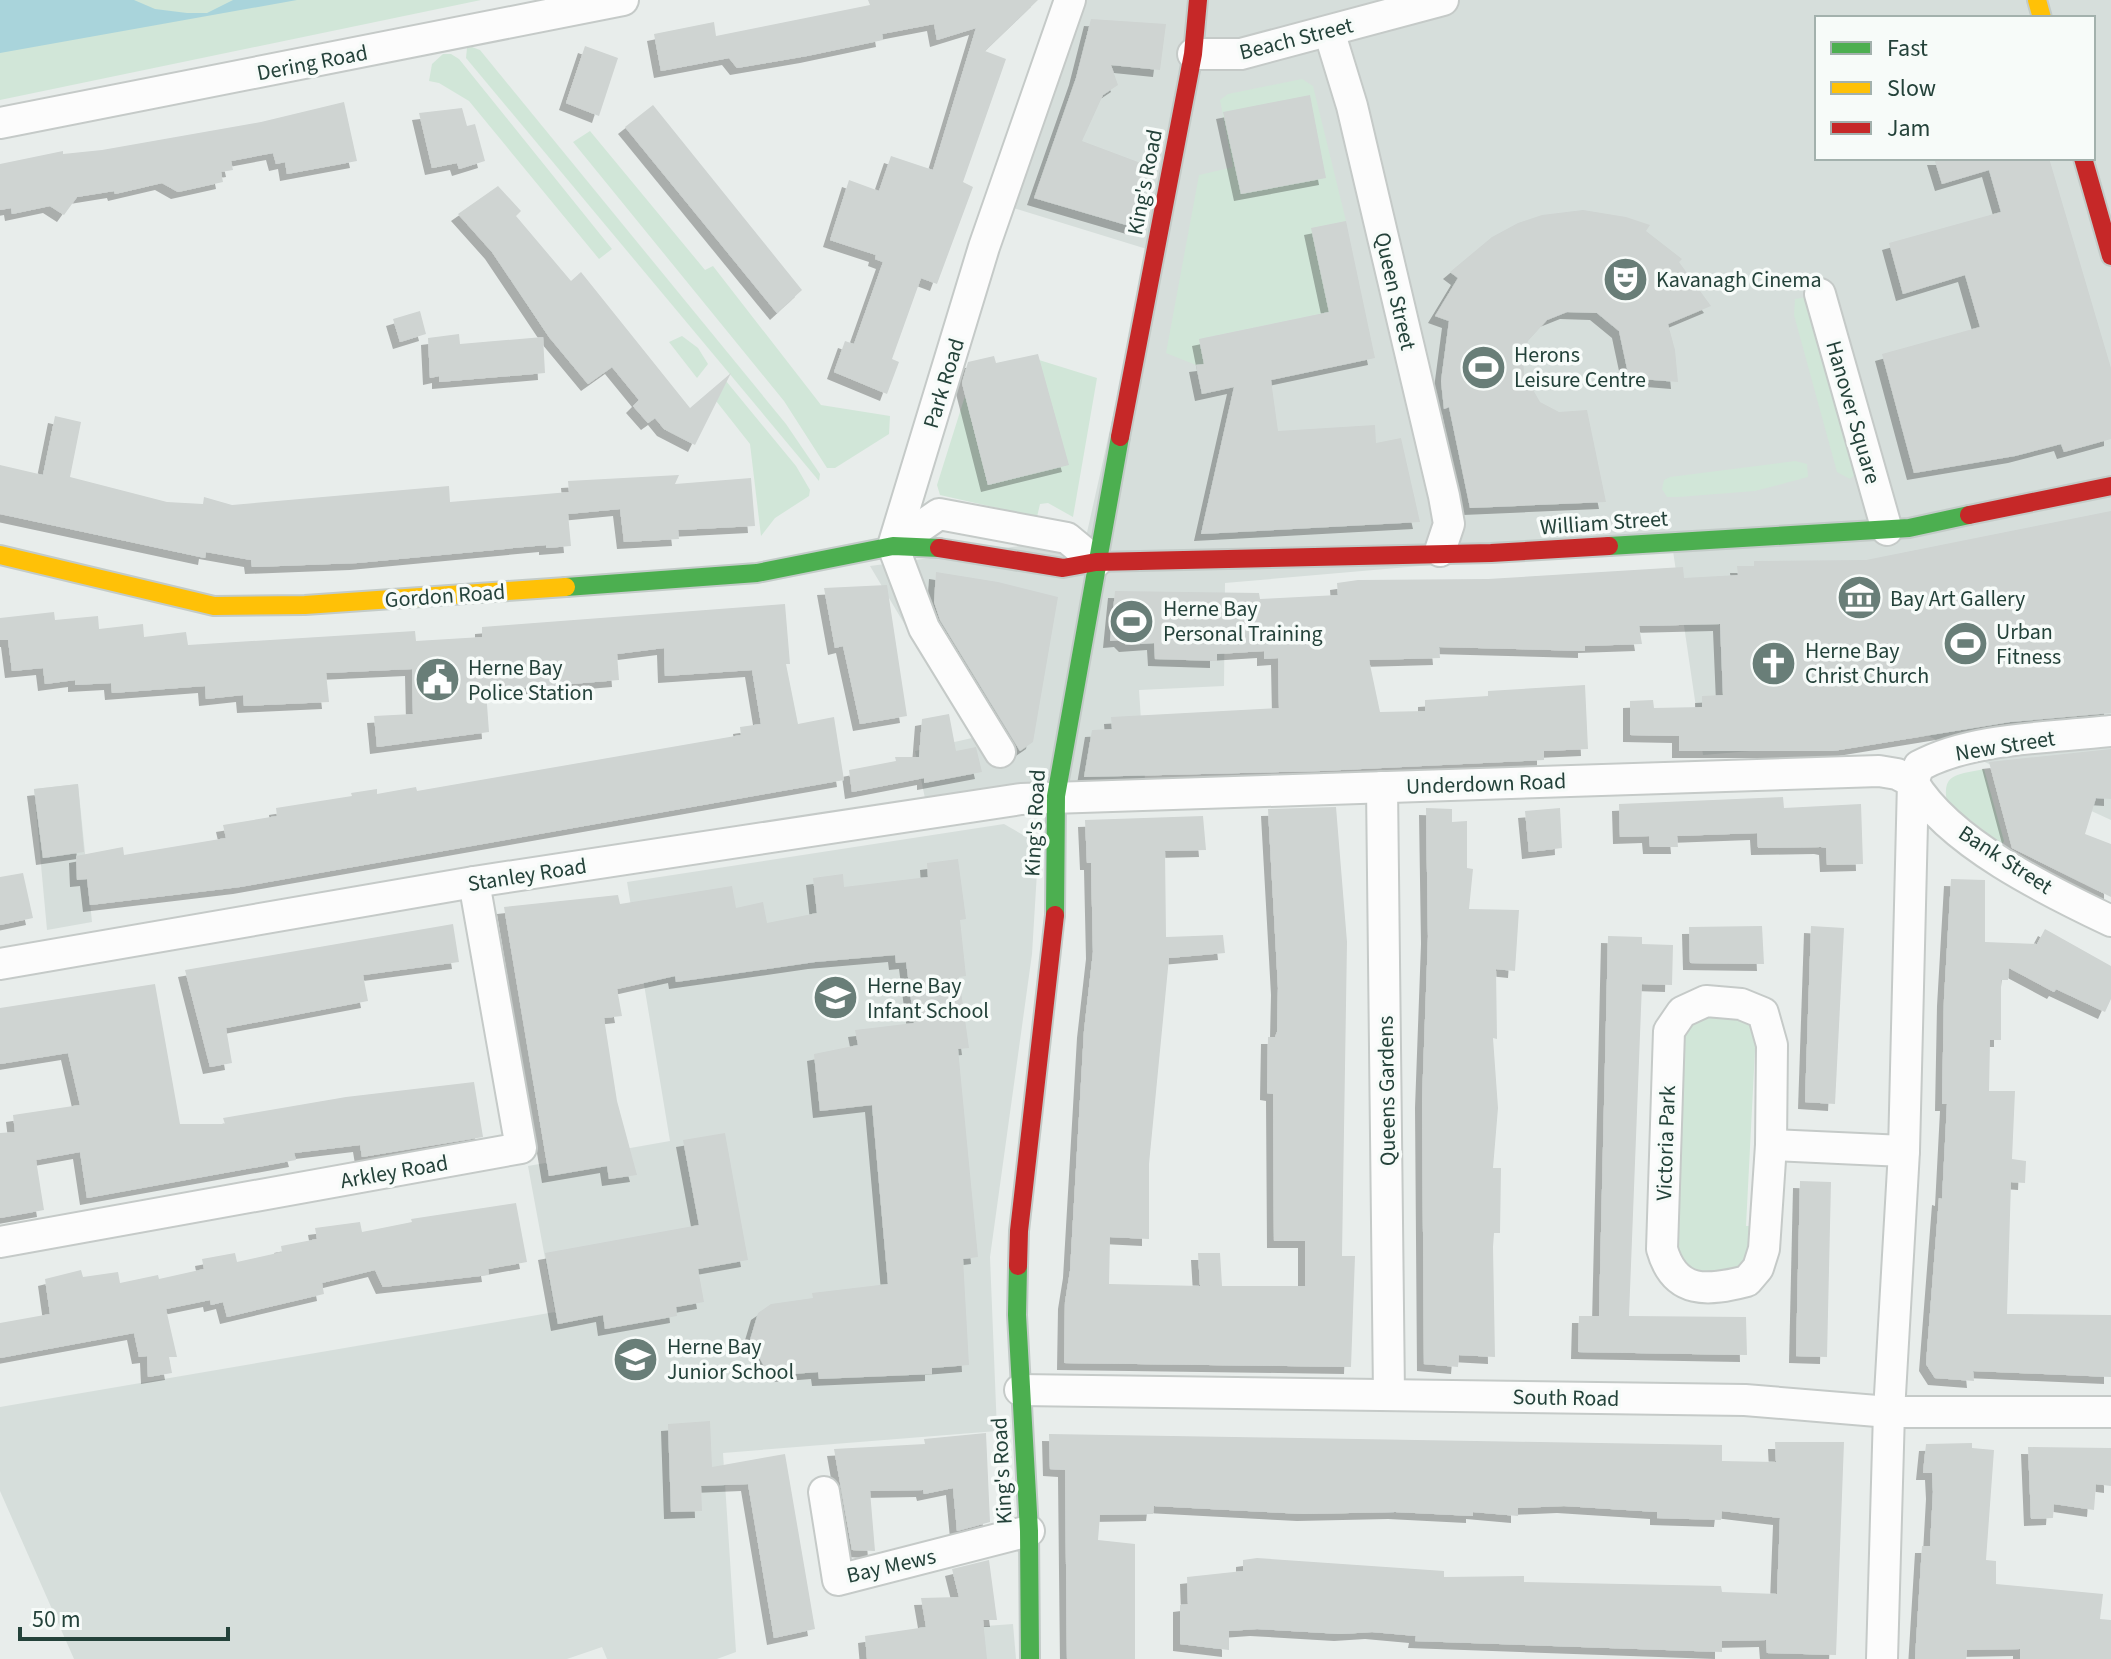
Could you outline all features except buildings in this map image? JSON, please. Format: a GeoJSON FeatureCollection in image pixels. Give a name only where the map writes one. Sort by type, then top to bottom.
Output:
{"type":"FeatureCollection","features":[{"type":"Feature","properties":{"kind":"street","name":"Dering Road"},"geometry":{"type":"LineString","coordinates":[[0,123],[623,0]]}},
{"type":"Feature","properties":{"kind":"street","name":"Park Road"},"geometry":{"type":"LineString","coordinates":[[893,546],[984,247],[1070,0]]}},
{"type":"Feature","properties":{"kind":"street","name":"King's Road"},"geometry":{"type":"LineString","coordinates":[[1030,1659],[1029,1531],[1020,1390],[1019,1231],[1055,940],[1056,796],[1096,562],[1193,54],[1198,0]]}},
{"type":"Feature","properties":{"kind":"street","name":"Beach Street"},"geometry":{"type":"LineString","coordinates":[[1193,54],[1241,54],[1443,0]]}},
{"type":"Feature","properties":{"kind":"street","name":"Queen Street"},"geometry":{"type":"LineString","coordinates":[[1329,31],[1352,106],[1444,496],[1449,524],[1440,551]]}},
{"type":"Feature","properties":{"kind":"street"},"geometry":{"type":"LineString","coordinates":[[2084,160],[2111,256]]}},
{"type":"Feature","properties":{"kind":"street","name":"Hanover Square"},"geometry":{"type":"LineString","coordinates":[[1820,294],[1887,530]]}},
{"type":"Feature","properties":{"kind":"street","name":"William Street"},"geometry":{"type":"LineString","coordinates":[[1096,562],[1440,551],[1491,553],[1887,530],[1934,526],[2111,486]]}},
{"type":"Feature","properties":{"kind":"street","name":"Gordon Road"},"geometry":{"type":"LineString","coordinates":[[0,555],[214,606],[305,605],[757,573],[893,546],[939,514],[1067,538],[1096,562]]}},
{"type":"Feature","properties":{"kind":"street"},"geometry":{"type":"LineString","coordinates":[[893,546],[924,628],[1000,752]]}},
{"type":"Feature","properties":{"kind":"street","name":"New Street"},"geometry":{"type":"LineString","coordinates":[[1913,782],[1919,766],[1938,756],[2029,739],[2111,731]]}},
{"type":"Feature","properties":{"kind":"street","name":"Underdown Road"},"geometry":{"type":"LineString","coordinates":[[1056,796],[1879,771],[1897,774],[1913,782]]}},
{"type":"Feature","properties":{"kind":"street"},"geometry":{"type":"LineString","coordinates":[[1882,1659],[1889,1412],[1904,1151],[1913,782]]}},
{"type":"Feature","properties":{"kind":"street","name":"Bank Street"},"geometry":{"type":"LineString","coordinates":[[1913,782],[1935,811],[1983,848],[2013,869],[2111,921]]}},
{"type":"Feature","properties":{"kind":"street","name":"Queens Gardens"},"geometry":{"type":"LineString","coordinates":[[1382,787],[1389,1395]]}},
{"type":"Feature","properties":{"kind":"street","name":"Stanley Road"},"geometry":{"type":"LineString","coordinates":[[0,964],[474,882],[1056,796]]}},
{"type":"Feature","properties":{"kind":"street","name":"Arkley Road"},"geometry":{"type":"LineString","coordinates":[[0,1242],[521,1148],[474,882]]}},
{"type":"Feature","properties":{"kind":"street","name":"Victoria Park"},"geometry":{"type":"LineString","coordinates":[[1706,1001],[1741,1004],[1763,1013],[1772,1045],[1771,1145],[1764,1249],[1758,1268],[1747,1281],[1729,1286],[1687,1286],[1666,1264],[1662,1249],[1669,1031],[1682,1012],[1706,1001]]}},
{"type":"Feature","properties":{"kind":"street"},"geometry":{"type":"LineString","coordinates":[[1771,1145],[1904,1151]]}},
{"type":"Feature","properties":{"kind":"street","name":"South Road"},"geometry":{"type":"LineString","coordinates":[[1020,1390],[1745,1400],[1889,1412],[2111,1412]]}},
{"type":"Feature","properties":{"kind":"street","name":"Bay Mews"},"geometry":{"type":"LineString","coordinates":[[824,1492],[838,1580],[1029,1531]]}},
{"type":"Feature","properties":{"kind":"shaded area"},"geometry":{"type":"Polygon","coordinates":[[[1080,0],[2111,0],[2111,820],[1928,736],[1703,755],[1672,544],[1225,583],[1224,686],[1139,690],[1146,795],[929,817],[915,751],[972,738],[870,566],[1086,537],[1150,250],[1010,207],[1080,0]]]}},
{"type":"Feature","properties":{"kind":"shaded area"},"geometry":{"type":"Polygon","coordinates":[[[78,784],[92,922],[47,930],[34,789],[78,784]]]}},
{"type":"Feature","properties":{"kind":"shaded area","name":"Herne Bay Junior School"},"geometry":{"type":"Polygon","coordinates":[[[1004,824],[1030,839],[1037,872],[1032,954],[990,1257],[997,1431],[723,1453],[736,1652],[717,1659],[607,1659],[602,1647],[567,1659],[74,1659],[0,1491],[0,1407],[555,1312],[528,1166],[670,1141],[627,882],[1004,824]]]}},
{"type":"Feature","properties":{"kind":"shaded area"},"geometry":{"type":"Polygon","coordinates":[[[1013,1624],[1016,1659],[920,1659],[918,1631],[1013,1624]]]}},
{"type":"Feature","properties":{"kind":"green space"},"geometry":{"type":"Polygon","coordinates":[[[0,0],[481,0],[0,100],[0,0]]]}},
{"type":"Feature","properties":{"kind":"green space"},"geometry":{"type":"Polygon","coordinates":[[[467,48],[480,50],[786,424],[820,474],[819,481],[466,58],[467,48]]]}},
{"type":"Feature","properties":{"kind":"green space"},"geometry":{"type":"Polygon","coordinates":[[[443,54],[459,59],[612,249],[599,259],[469,101],[439,83],[429,81],[432,64],[443,54]]]}},
{"type":"Feature","properties":{"kind":"green space"},"geometry":{"type":"Polygon","coordinates":[[[1302,79],[1313,86],[1346,221],[1312,228],[1329,312],[1199,339],[1204,364],[1196,365],[1166,353],[1199,175],[1233,167],[1220,100],[1228,94],[1302,79]]]}},
{"type":"Feature","properties":{"kind":"green space"},"geometry":{"type":"Polygon","coordinates":[[[590,131],[705,270],[713,266],[821,405],[890,416],[889,434],[835,468],[827,468],[784,401],[573,142],[590,131]]]}},
{"type":"Feature","properties":{"kind":"green space"},"geometry":{"type":"Polygon","coordinates":[[[1811,296],[1860,471],[1850,479],[1837,472],[1794,315],[1795,299],[1811,296]]]}},
{"type":"Feature","properties":{"kind":"green space"},"geometry":{"type":"Polygon","coordinates":[[[682,336],[698,348],[708,364],[697,378],[669,342],[682,336]]]}},
{"type":"Feature","properties":{"kind":"green space"},"geometry":{"type":"Polygon","coordinates":[[[1039,360],[1097,378],[1073,517],[1048,503],[1040,504],[1037,517],[940,495],[937,485],[965,396],[988,485],[1039,360]]]}},
{"type":"Feature","properties":{"kind":"green space"},"geometry":{"type":"Polygon","coordinates":[[[726,381],[796,466],[810,490],[809,496],[775,518],[761,536],[750,444],[709,392],[726,381]]]}},
{"type":"Feature","properties":{"kind":"green space"},"geometry":{"type":"Polygon","coordinates":[[[1795,461],[1807,464],[1808,477],[1755,491],[1667,497],[1662,489],[1664,480],[1670,477],[1795,461]]]}},
{"type":"Feature","properties":{"kind":"green space"},"geometry":{"type":"Polygon","coordinates":[[[1984,769],[2004,841],[2002,845],[1947,802],[1950,780],[1984,769]]]}},
{"type":"Feature","properties":{"kind":"green space"},"geometry":{"type":"Polygon","coordinates":[[[1719,1010],[1752,1022],[1763,1048],[1755,1050],[1746,1226],[1758,1226],[1754,1254],[1738,1273],[1691,1276],[1675,1250],[1681,1034],[1689,1025],[1719,1010]]]}},
{"type":"Feature","properties":{"kind":"water"},"geometry":{"type":"Polygon","coordinates":[[[0,0],[134,0],[155,9],[207,13],[233,0],[297,0],[0,53],[0,0]]]}},
{"type":"Feature","properties":{"kind":"traffic: fast"},"geometry":{"type":"LineString","coordinates":[[1055,915],[1056,796],[1120,437]]}},
{"type":"Feature","properties":{"kind":"traffic: fast"},"geometry":{"type":"LineString","coordinates":[[1609,546],[1909,528],[1969,515]]}},
{"type":"Feature","properties":{"kind":"traffic: fast"},"geometry":{"type":"LineString","coordinates":[[566,587],[757,573],[893,546],[939,548]]}},
{"type":"Feature","properties":{"kind":"traffic: fast"},"geometry":{"type":"LineString","coordinates":[[1018,1266],[1017,1315],[1029,1531],[1030,1659]]}},
{"type":"Feature","properties":{"kind":"traffic: slow"},"geometry":{"type":"LineString","coordinates":[[2037,0],[2041,16]]}},
{"type":"Feature","properties":{"kind":"traffic: slow"},"geometry":{"type":"LineString","coordinates":[[0,555],[214,606],[305,605],[566,587]]}},
{"type":"Feature","properties":{"kind":"traffic: jam"},"geometry":{"type":"LineString","coordinates":[[1120,437],[1193,54],[1198,0]]}},
{"type":"Feature","properties":{"kind":"traffic: jam"},"geometry":{"type":"LineString","coordinates":[[2084,160],[2111,256]]}},
{"type":"Feature","properties":{"kind":"traffic: jam"},"geometry":{"type":"LineString","coordinates":[[1969,515],[2111,486]]}},
{"type":"Feature","properties":{"kind":"traffic: jam"},"geometry":{"type":"LineString","coordinates":[[939,548],[1063,568],[1096,562],[1491,553],[1609,546]]}},
{"type":"Feature","properties":{"kind":"traffic: jam"},"geometry":{"type":"LineString","coordinates":[[1018,1266],[1019,1231],[1055,915]]}},
{"type":"Feature","properties":{"kind":"place","name":"Kavanagh Cinema"},"geometry":{"type":"Point","coordinates":[1625,279]}},
{"type":"Feature","properties":{"kind":"place","name":"Herons Leisure Centre"},"geometry":{"type":"Point","coordinates":[1483,367]}},
{"type":"Feature","properties":{"kind":"place","name":"Bay Art Gallery"},"geometry":{"type":"Point","coordinates":[1859,598]}},
{"type":"Feature","properties":{"kind":"place","name":"Herne Bay Personal Training"},"geometry":{"type":"Point","coordinates":[1132,621]}},
{"type":"Feature","properties":{"kind":"place","name":"Urban Fitness"},"geometry":{"type":"Point","coordinates":[1965,644]}},
{"type":"Feature","properties":{"kind":"place","name":"Herne Bay Christ Church"},"geometry":{"type":"Point","coordinates":[1774,663]}},
{"type":"Feature","properties":{"kind":"place","name":"Herne Bay Police Station"},"geometry":{"type":"Point","coordinates":[437,680]}},
{"type":"Feature","properties":{"kind":"place","name":"Herne Bay Infant School"},"geometry":{"type":"Point","coordinates":[836,998]}},
{"type":"Feature","properties":{"kind":"place","name":"Herne Bay Junior School"},"geometry":{"type":"Point","coordinates":[636,1359]}}]}
